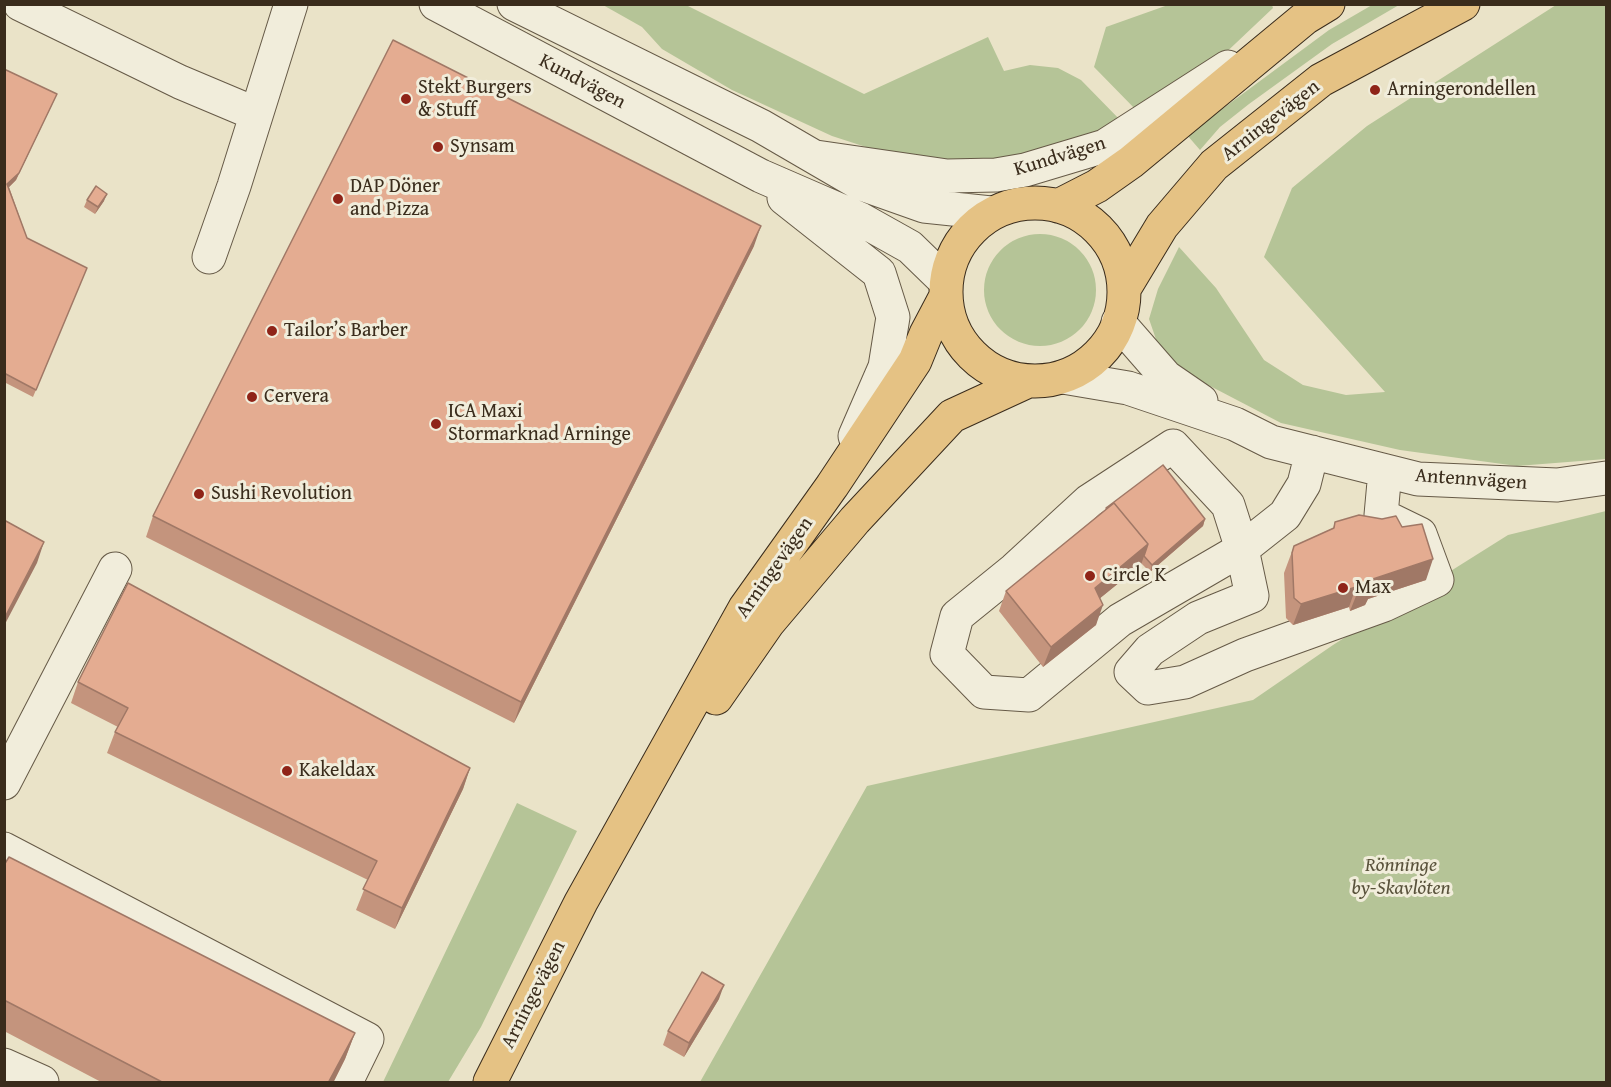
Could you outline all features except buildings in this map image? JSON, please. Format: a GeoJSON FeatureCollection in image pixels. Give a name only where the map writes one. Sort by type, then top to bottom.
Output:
{"type":"FeatureCollection","features":[{"type":"Feature","properties":{"kind":"main road","name":"Arningevägen"},"geometry":{"type":"LineString","coordinates":[[1124,289],[1162,226],[1214,165],[1322,80],[1463,4]]}},
{"type":"Feature","properties":{"kind":"main road"},"geometry":{"type":"LineString","coordinates":[[1058,206],[1097,186],[1131,162],[1317,11]]}},
{"type":"Feature","properties":{"kind":"main road"},"geometry":{"type":"LineString","coordinates":[[1024,203],[1058,206],[1084,217],[1105,237],[1118,261],[1124,289],[1118,322],[1110,340],[1097,356],[1081,369],[1063,377],[1028,381],[997,374],[970,355],[953,329],[945,290],[953,254],[969,231],[992,213],[1024,203]]}},
{"type":"Feature","properties":{"kind":"main road","name":"Arningevägen"},"geometry":{"type":"LineString","coordinates":[[490,1083],[613,844],[745,608],[832,486],[915,361],[945,290]]}},
{"type":"Feature","properties":{"kind":"main road","name":"Arningevägen"},"geometry":{"type":"LineString","coordinates":[[613,844],[768,623],[855,520],[952,416],[1028,381]]}},
{"type":"Feature","properties":{"kind":"street"},"geometry":{"type":"LineString","coordinates":[[20,4],[180,82],[256,114]]}},
{"type":"Feature","properties":{"kind":"street"},"geometry":{"type":"LineString","coordinates":[[209,257],[234,186],[291,4]]}},
{"type":"Feature","properties":{"kind":"street","name":"Kundvägen"},"geometry":{"type":"LineString","coordinates":[[436,4],[761,176],[860,219],[910,247],[945,290]]}},
{"type":"Feature","properties":{"kind":"street","name":"Kundvägen"},"geometry":{"type":"LineString","coordinates":[[514,4],[761,126],[859,183],[924,206],[992,213]]}},
{"type":"Feature","properties":{"kind":"street","name":"Kundvägen"},"geometry":{"type":"LineString","coordinates":[[544,4],[586,40]]}},
{"type":"Feature","properties":{"kind":"street","name":"Kundvägen"},"geometry":{"type":"LineString","coordinates":[[816,157],[947,176],[996,175],[1051,164],[1105,146],[1317,11]]}},
{"type":"Feature","properties":{"kind":"street","name":"Kundvägen"},"geometry":{"type":"LineString","coordinates":[[761,176],[803,215],[879,273],[893,317],[885,367],[832,486]]}},
{"type":"Feature","properties":{"kind":"street","name":"Antennvägen"},"geometry":{"type":"LineString","coordinates":[[1118,322],[1166,377],[1235,424],[1271,442],[1418,479],[1557,485],[1606,478]]}},
{"type":"Feature","properties":{"kind":"street","name":"Antennvägen"},"geometry":{"type":"LineString","coordinates":[[1063,377],[1128,388],[1235,424]]}},
{"type":"Feature","properties":{"kind":"street"},"geometry":{"type":"LineString","coordinates":[[1312,452],[1304,484],[1285,514],[1242,549],[1120,620],[1029,695],[984,692],[947,654],[957,616],[1015,569],[1089,501],[1173,446],[1228,505],[1242,549],[1252,596],[1198,618],[1150,650],[1131,672],[1148,688],[1185,682],[1245,655],[1384,605],[1437,580],[1420,534],[1381,515],[1385,471]]}},
{"type":"Feature","properties":{"kind":"street"},"geometry":{"type":"LineString","coordinates":[[4,783],[115,569]]}},
{"type":"Feature","properties":{"kind":"street"},"geometry":{"type":"LineString","coordinates":[[4,849],[367,1039],[346,1083]]}},
{"type":"Feature","properties":{"kind":"street"},"geometry":{"type":"LineString","coordinates":[[4,1065],[42,1083]]}},
{"type":"Feature","properties":{"kind":"green space"},"geometry":{"type":"Polygon","coordinates":[[[603,5],[686,5],[864,94],[988,37],[1004,71],[1030,65],[1058,68],[1081,80],[1124,124],[1014,162],[903,159],[832,136],[732,90],[662,49],[642,27],[603,5]]]}},
{"type":"Feature","properties":{"kind":"green space"},"geometry":{"type":"Polygon","coordinates":[[[1168,5],[1272,5],[1273,8],[1217,61],[1138,112],[1094,67],[1106,27],[1168,5]]]}},
{"type":"Feature","properties":{"kind":"green space"},"geometry":{"type":"Polygon","coordinates":[[[1372,5],[1399,5],[1332,44],[1249,104],[1220,127],[1200,150],[1187,135],[1329,30],[1372,5]]]}},
{"type":"Feature","properties":{"kind":"green space"},"geometry":{"type":"Polygon","coordinates":[[[1556,5],[1606,5],[1606,459],[1517,466],[1400,450],[1281,423],[1189,375],[1159,348],[1149,319],[1158,289],[1179,247],[1216,288],[1264,360],[1303,385],[1346,395],[1385,392],[1264,257],[1292,188],[1367,126],[1556,5]]]}},
{"type":"Feature","properties":{"kind":"green space"},"geometry":{"type":"Polygon","coordinates":[[[1040,234],[1061,238],[1080,250],[1092,269],[1096,290],[1092,311],[1080,330],[1061,342],[1040,346],[1019,342],[1000,330],[988,311],[984,290],[988,269],[1000,250],[1019,238],[1040,234]]]}},
{"type":"Feature","properties":{"kind":"green space","name":"Rönninge by-Skavlöten"},"geometry":{"type":"Polygon","coordinates":[[[1606,511],[1606,1082],[700,1082],[867,786],[1253,700],[1333,645],[1508,535],[1606,511]]]}},
{"type":"Feature","properties":{"kind":"green space"},"geometry":{"type":"Polygon","coordinates":[[[517,803],[577,831],[481,1027],[448,1082],[383,1082],[517,803]]]}},
{"type":"Feature","properties":{"kind":"place","name":"Arningerondellen"},"geometry":{"type":"Point","coordinates":[1375,90]}},
{"type":"Feature","properties":{"kind":"place","name":"Stekt Burgers & Stuff"},"geometry":{"type":"Point","coordinates":[406,99]}},
{"type":"Feature","properties":{"kind":"place","name":"Synsam"},"geometry":{"type":"Point","coordinates":[438,147]}},
{"type":"Feature","properties":{"kind":"place","name":"DAP Döner and Pizza"},"geometry":{"type":"Point","coordinates":[338,199]}},
{"type":"Feature","properties":{"kind":"place","name":"Tailor’s Barber"},"geometry":{"type":"Point","coordinates":[272,331]}},
{"type":"Feature","properties":{"kind":"place","name":"Cervera"},"geometry":{"type":"Point","coordinates":[252,397]}},
{"type":"Feature","properties":{"kind":"place","name":"ICA Maxi Stormarknad Arninge"},"geometry":{"type":"Point","coordinates":[436,424]}},
{"type":"Feature","properties":{"kind":"place","name":"Sushi Revolution"},"geometry":{"type":"Point","coordinates":[199,494]}},
{"type":"Feature","properties":{"kind":"place","name":"Circle K"},"geometry":{"type":"Point","coordinates":[1090,576]}},
{"type":"Feature","properties":{"kind":"place","name":"Max"},"geometry":{"type":"Point","coordinates":[1343,588]}},
{"type":"Feature","properties":{"kind":"place","name":"Kakeldax"},"geometry":{"type":"Point","coordinates":[287,771]}}]}
